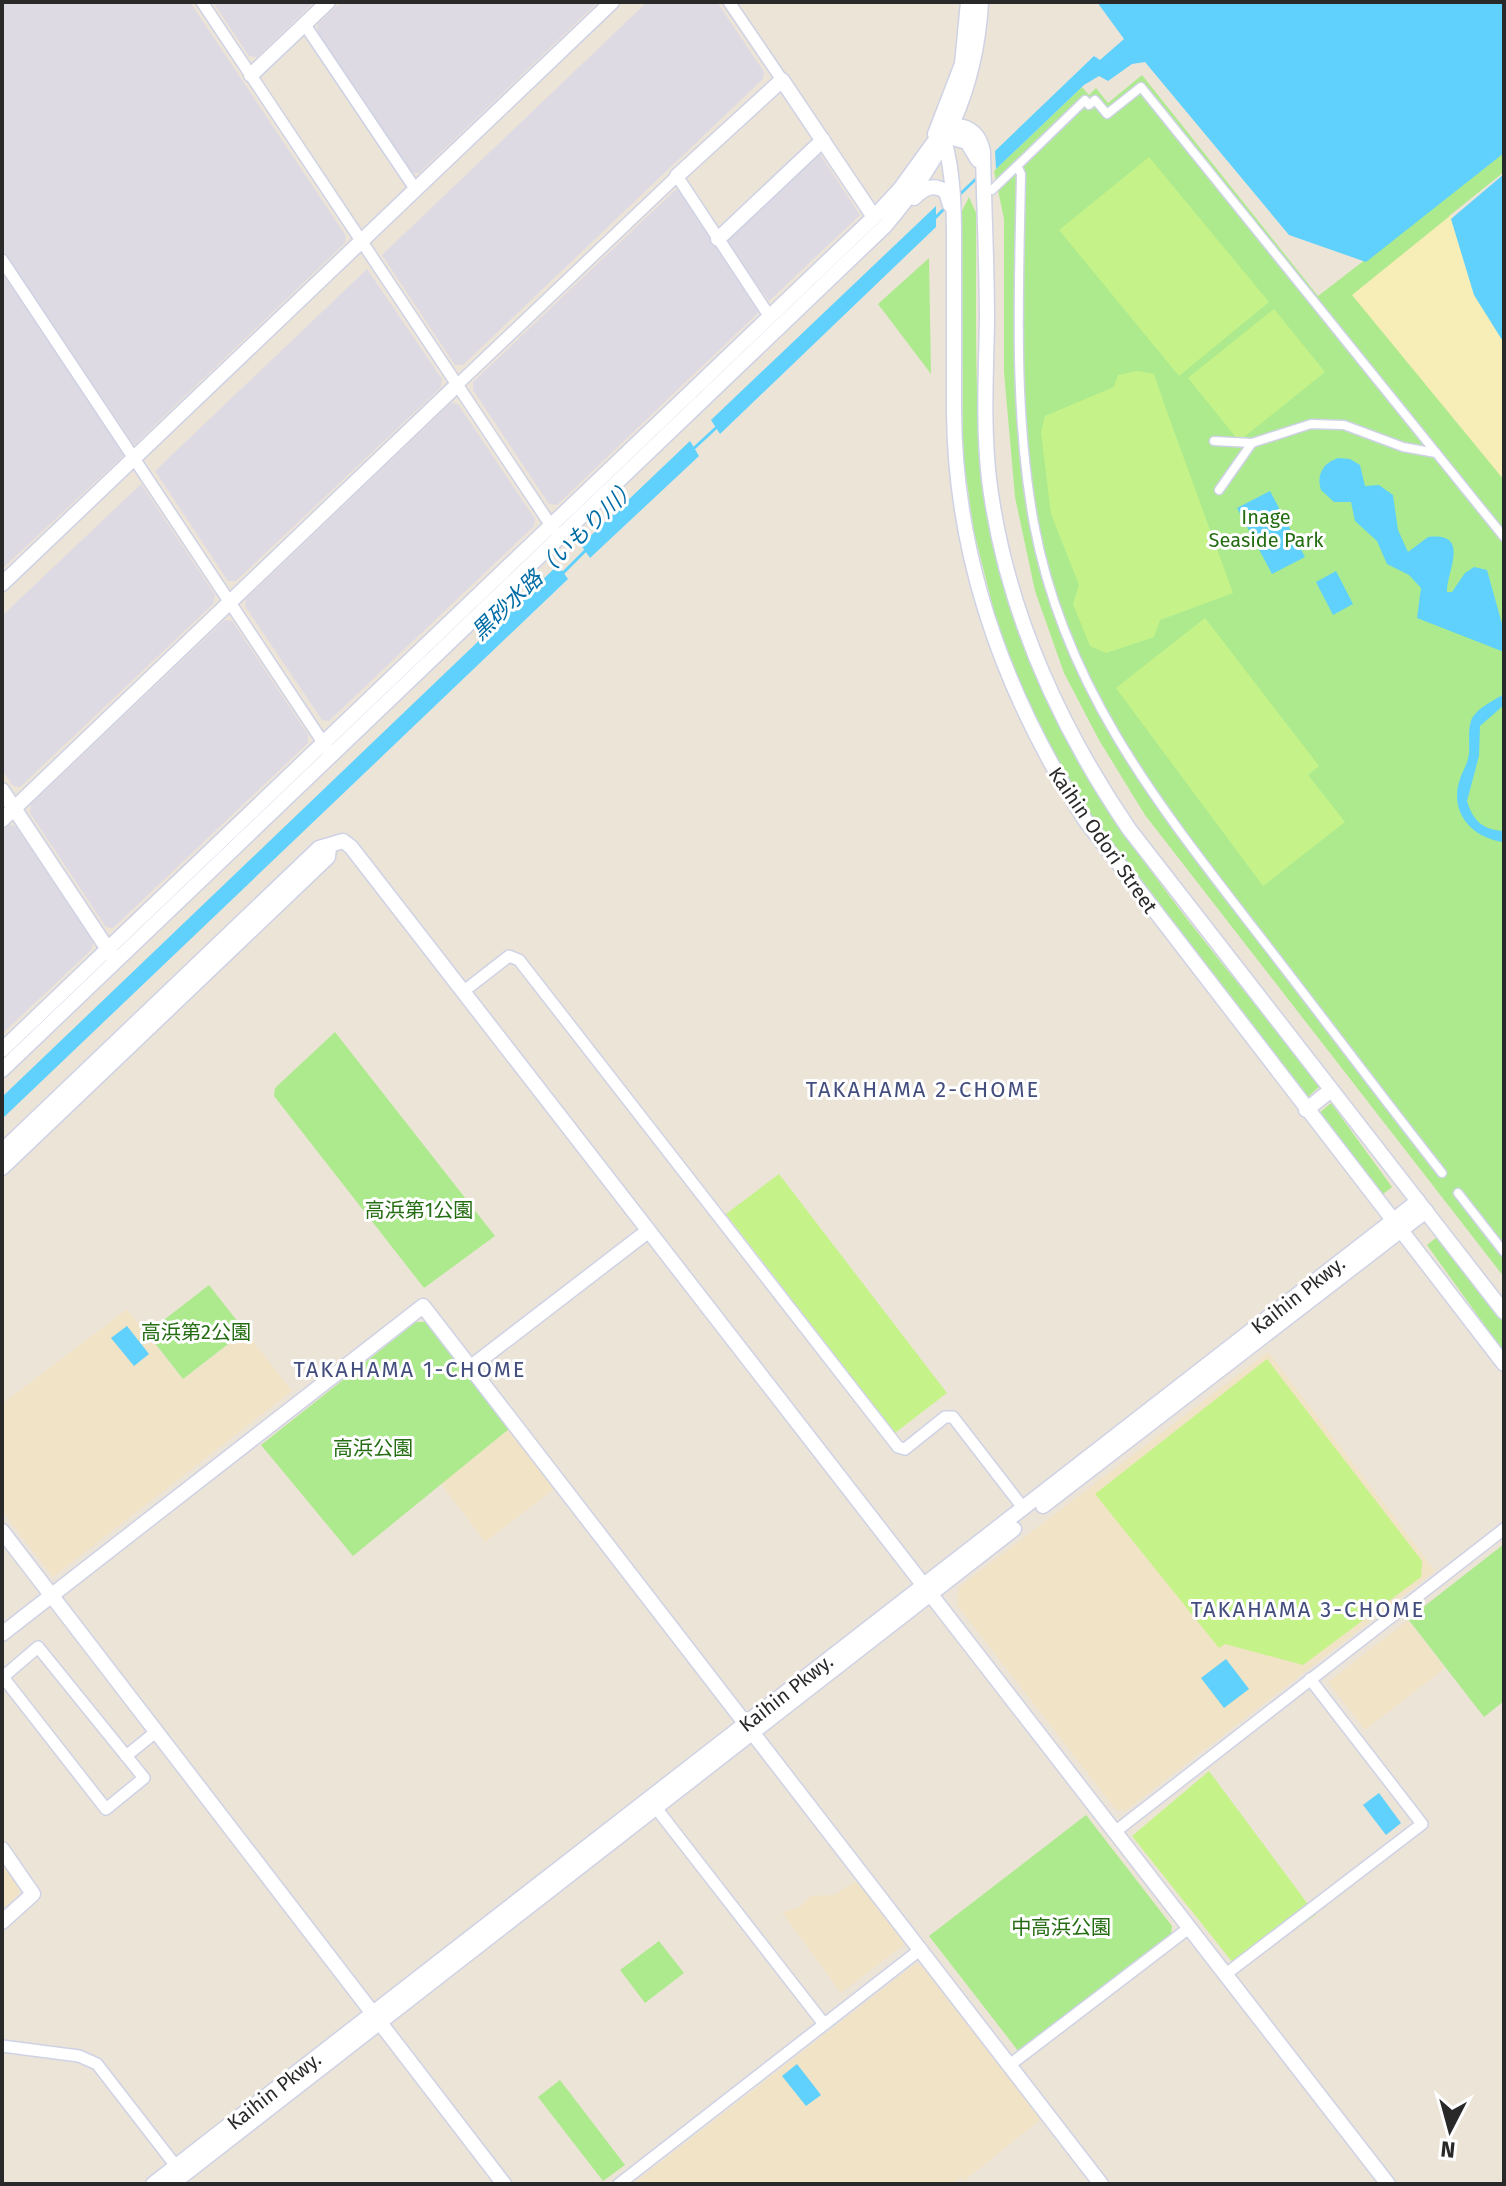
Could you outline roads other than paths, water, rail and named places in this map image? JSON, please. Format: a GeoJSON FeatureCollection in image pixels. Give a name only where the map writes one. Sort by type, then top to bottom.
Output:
{"type":"FeatureCollection","features":[{"type":"Feature","properties":{"kind":"street"},"geometry":{"type":"LineString","coordinates":[[202,2],[555,531]]}},
{"type":"Feature","properties":{"kind":"street"},"geometry":{"type":"LineString","coordinates":[[251,75],[328,2]]}},
{"type":"Feature","properties":{"kind":"street"},"geometry":{"type":"LineString","coordinates":[[2,584],[612,2]]}},
{"type":"Feature","properties":{"kind":"street"},"geometry":{"type":"LineString","coordinates":[[729,2],[874,217]]}},
{"type":"Feature","properties":{"kind":"street"},"geometry":{"type":"LineString","coordinates":[[899,210],[930,168],[944,130],[962,64],[968,2]]}},
{"type":"Feature","properties":{"kind":"street"},"geometry":{"type":"LineString","coordinates":[[555,531],[900,189],[962,100],[976,61],[981,2]]}},
{"type":"Feature","properties":{"kind":"street"},"geometry":{"type":"LineString","coordinates":[[305,25],[416,190]]}},
{"type":"Feature","properties":{"kind":"street"},"geometry":{"type":"LineString","coordinates":[[2,820],[677,176],[782,80]]}},
{"type":"Feature","properties":{"kind":"street"},"geometry":{"type":"LineString","coordinates":[[992,190],[1085,100],[1089,105],[1095,100],[1107,114],[1141,87],[1504,537]]}},
{"type":"Feature","properties":{"kind":"street"},"geometry":{"type":"LineString","coordinates":[[962,100],[970,129],[978,137],[983,152],[984,343]]}},
{"type":"Feature","properties":{"kind":"street"},"geometry":{"type":"LineString","coordinates":[[944,130],[970,129]]}},
{"type":"Feature","properties":{"kind":"street"},"geometry":{"type":"LineString","coordinates":[[944,130],[967,142],[976,153],[984,343]]}},
{"type":"Feature","properties":{"kind":"street","name":"Kaihin Odori Street"},"geometry":{"type":"LineString","coordinates":[[944,130],[952,172],[954,213],[955,450],[974,569],[1003,666],[1043,751],[1085,820],[1504,1364]]}},
{"type":"Feature","properties":{"kind":"street"},"geometry":{"type":"LineString","coordinates":[[718,239],[823,140]]}},
{"type":"Feature","properties":{"kind":"street"},"geometry":{"type":"LineString","coordinates":[[1017,166],[1021,174],[1021,394],[1027,478],[1034,526],[1051,592],[1087,687],[1157,804],[1442,1173]]}},
{"type":"Feature","properties":{"kind":"street"},"geometry":{"type":"LineString","coordinates":[[677,176],[770,317]]}},
{"type":"Feature","properties":{"kind":"street"},"geometry":{"type":"LineString","coordinates":[[2,1070],[112,955],[327,748],[899,210],[924,188],[937,187],[946,192],[954,213]]}},
{"type":"Feature","properties":{"kind":"street"},"geometry":{"type":"LineString","coordinates":[[2,260],[327,748]]}},
{"type":"Feature","properties":{"kind":"street","name":"Kaihin Odori Street"},"geometry":{"type":"LineString","coordinates":[[984,343],[987,459],[999,534],[1012,594],[1049,694],[1098,783],[1129,829],[1504,1312]]}},
{"type":"Feature","properties":{"kind":"street"},"geometry":{"type":"LineString","coordinates":[[1214,441],[1252,443],[1311,424],[1344,425],[1403,447],[1436,453]]}},
{"type":"Feature","properties":{"kind":"street"},"geometry":{"type":"LineString","coordinates":[[1219,490],[1252,443]]}},
{"type":"Feature","properties":{"kind":"street"},"geometry":{"type":"LineString","coordinates":[[2,790],[112,955]]}},
{"type":"Feature","properties":{"kind":"street"},"geometry":{"type":"LineString","coordinates":[[2,1151],[319,848],[343,841],[358,854],[1388,2184]]}},
{"type":"Feature","properties":{"kind":"street"},"geometry":{"type":"LineString","coordinates":[[2,1168],[328,857],[329,847]]}},
{"type":"Feature","properties":{"kind":"street"},"geometry":{"type":"LineString","coordinates":[[2,1050],[112,955]]}},
{"type":"Feature","properties":{"kind":"street"},"geometry":{"type":"LineString","coordinates":[[464,991],[509,956],[519,960],[898,1447],[905,1449],[945,1417],[953,1417],[1024,1509]]}},
{"type":"Feature","properties":{"kind":"street"},"geometry":{"type":"LineString","coordinates":[[1306,1110],[1331,1090]]}},
{"type":"Feature","properties":{"kind":"street"},"geometry":{"type":"LineString","coordinates":[[1458,1193],[1504,1252]]}},
{"type":"Feature","properties":{"kind":"street","name":"Kaihin Pkwy."},"geometry":{"type":"LineString","coordinates":[[929,1590],[1024,1509],[1422,1206]]}},
{"type":"Feature","properties":{"kind":"street","name":"Kaihin Pkwy."},"geometry":{"type":"LineString","coordinates":[[153,2184],[177,2175],[1396,1226]]}},
{"type":"Feature","properties":{"kind":"street"},"geometry":{"type":"LineString","coordinates":[[471,1367],[648,1231]]}},
{"type":"Feature","properties":{"kind":"street"},"geometry":{"type":"LineString","coordinates":[[2,1634],[423,1306],[1101,2184]]}},
{"type":"Feature","properties":{"kind":"street"},"geometry":{"type":"LineString","coordinates":[[1116,1831],[1504,1529]]}},
{"type":"Feature","properties":{"kind":"street"},"geometry":{"type":"LineString","coordinates":[[2,1531],[504,2184]]}},
{"type":"Feature","properties":{"kind":"street"},"geometry":{"type":"LineString","coordinates":[[38,1647],[144,1778],[106,1809],[3,1676],[38,1647]]}},
{"type":"Feature","properties":{"kind":"street"},"geometry":{"type":"LineString","coordinates":[[1226,1974],[1422,1824],[1310,1679]]}},
{"type":"Feature","properties":{"kind":"street","name":"Kaihin Pkwy."},"geometry":{"type":"LineString","coordinates":[[378,2018],[656,1808],[751,1728]]}},
{"type":"Feature","properties":{"kind":"street"},"geometry":{"type":"LineString","coordinates":[[126,1756],[157,1731]]}},
{"type":"Feature","properties":{"kind":"street"},"geometry":{"type":"LineString","coordinates":[[656,1808],[824,2024]]}},
{"type":"Feature","properties":{"kind":"street"},"geometry":{"type":"LineString","coordinates":[[2,1849],[33,1894],[2,1922]]}},
{"type":"Feature","properties":{"kind":"street"},"geometry":{"type":"LineString","coordinates":[[1011,2064],[1189,1928]]}},
{"type":"Feature","properties":{"kind":"street"},"geometry":{"type":"LineString","coordinates":[[619,2184],[921,1949]]}},
{"type":"Feature","properties":{"kind":"street"},"geometry":{"type":"LineString","coordinates":[[2,2046],[79,2056],[97,2064],[177,2175]]}},
{"type":"Feature","properties":{"kind":"water"},"geometry":{"type":"Polygon","coordinates":[[[1097,2],[1504,2],[1504,153],[1366,262],[1289,235],[1145,62],[1132,64],[1108,81],[1099,76],[1084,85],[996,169],[995,151],[1094,56],[1100,60],[1124,39],[1097,2]]]}},
{"type":"Feature","properties":{"kind":"water"},"geometry":{"type":"Polygon","coordinates":[[[1504,174],[1504,343],[1474,295],[1451,219],[1504,174]]]}},
{"type":"Feature","properties":{"kind":"water"},"geometry":{"type":"Polygon","coordinates":[[[936,206],[936,227],[720,434],[711,420],[936,206]]]}},
{"type":"Feature","properties":{"kind":"water"},"geometry":{"type":"Polygon","coordinates":[[[690,441],[699,456],[590,558],[581,545],[690,441]]]}},
{"type":"Feature","properties":{"kind":"water"},"geometry":{"type":"Polygon","coordinates":[[[1338,458],[1350,459],[1360,465],[1365,486],[1379,485],[1393,495],[1398,530],[1408,552],[1428,537],[1441,537],[1449,541],[1454,555],[1447,592],[1452,592],[1465,573],[1474,567],[1487,570],[1504,631],[1504,652],[1417,618],[1421,588],[1409,575],[1387,564],[1377,541],[1355,521],[1351,502],[1334,502],[1321,490],[1319,479],[1322,470],[1338,458]]]}},
{"type":"Feature","properties":{"kind":"water"},"geometry":{"type":"Polygon","coordinates":[[[1270,491],[1305,557],[1272,574],[1237,508],[1270,491]]]}},
{"type":"Feature","properties":{"kind":"water"},"geometry":{"type":"Polygon","coordinates":[[[558,565],[568,579],[2,1119],[2,1097],[558,565]]]}},
{"type":"Feature","properties":{"kind":"water"},"geometry":{"type":"Polygon","coordinates":[[[1336,571],[1353,604],[1333,615],[1316,582],[1336,571]]]}},
{"type":"Feature","properties":{"kind":"water"},"geometry":{"type":"Polygon","coordinates":[[[1504,694],[1504,705],[1480,726],[1479,756],[1467,801],[1480,823],[1490,829],[1504,831],[1503,842],[1482,835],[1466,822],[1457,794],[1468,759],[1471,721],[1480,709],[1504,694]]]}},
{"type":"Feature","properties":{"kind":"water"},"geometry":{"type":"Polygon","coordinates":[[[127,1326],[149,1354],[134,1366],[111,1338],[127,1326]]]}},
{"type":"Feature","properties":{"kind":"water"},"geometry":{"type":"Polygon","coordinates":[[[1226,1659],[1249,1689],[1224,1708],[1201,1678],[1226,1659]]]}},
{"type":"Feature","properties":{"kind":"water"},"geometry":{"type":"Polygon","coordinates":[[[1379,1793],[1401,1823],[1386,1835],[1363,1805],[1379,1793]]]}},
{"type":"Feature","properties":{"kind":"water"},"geometry":{"type":"Polygon","coordinates":[[[797,2064],[821,2095],[806,2106],[782,2076],[797,2064]]]}},
{"type":"Feature","properties":{"kind":"waterway","name":"黒砂水路（いもり川）"},"geometry":{"type":"LineString","coordinates":[[957,197],[978,177]]}},
{"type":"Feature","properties":{"kind":"waterway","name":"黒砂水路（いもり川）"},"geometry":{"type":"LineString","coordinates":[[934,219],[946,207]]}},
{"type":"Feature","properties":{"kind":"waterway","name":"黒砂水路（いもり川）"},"geometry":{"type":"LineString","coordinates":[[691,451],[718,426]]}},
{"type":"Feature","properties":{"kind":"waterway","name":"黒砂水路（いもり川）"},"geometry":{"type":"LineString","coordinates":[[561,575],[587,549]]}},
{"type":"Feature","properties":{"kind":"district","name":"TAKAHAMA 2-CHOME"},"geometry":{"type":"Point","coordinates":[923,1089]}},
{"type":"Feature","properties":{"kind":"district","name":"TAKAHAMA 1-CHOME"},"geometry":{"type":"Point","coordinates":[410,1369]}},
{"type":"Feature","properties":{"kind":"district","name":"TAKAHAMA 3-CHOME"},"geometry":{"type":"Point","coordinates":[1308,1609]}},
{"type":"Feature","properties":{"kind":"park label","name":"Inage Seaside Park"},"geometry":{"type":"Point","coordinates":[1266,528]}},
{"type":"Feature","properties":{"kind":"park label","name":"高浜第1公園"},"geometry":{"type":"Point","coordinates":[419,1210]}},
{"type":"Feature","properties":{"kind":"park label","name":"高浜第2公園"},"geometry":{"type":"Point","coordinates":[196,1332]}},
{"type":"Feature","properties":{"kind":"park label","name":"高浜公園"},"geometry":{"type":"Point","coordinates":[373,1448]}},
{"type":"Feature","properties":{"kind":"park label","name":"中高浜公園"},"geometry":{"type":"Point","coordinates":[1061,1927]}}]}
